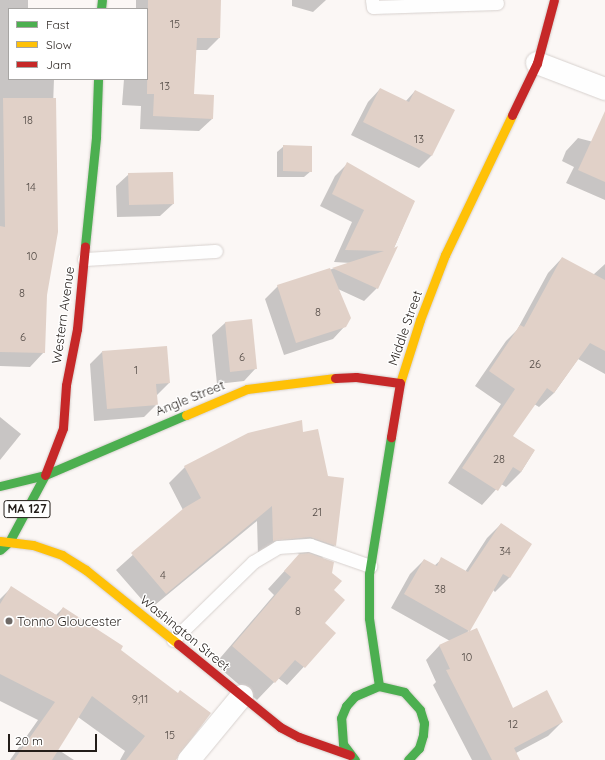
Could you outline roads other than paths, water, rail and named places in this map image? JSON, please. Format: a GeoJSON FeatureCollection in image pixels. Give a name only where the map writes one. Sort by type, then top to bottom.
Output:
{"type":"FeatureCollection","features":[{"type":"Feature","properties":{"kind":"main road","name":"Middle Street"},"geometry":{"type":"LineString","coordinates":[[379,686],[369,618],[370,566],[400,383],[420,320],[445,255],[537,63],[554,0]]}},
{"type":"Feature","properties":{"kind":"main road","name":"Western Avenue"},"geometry":{"type":"LineString","coordinates":[[10,542],[45,475],[63,428],[84,259],[96,137],[98,80]]}},
{"type":"Feature","properties":{"kind":"main road","name":"Angle Street"},"geometry":{"type":"LineString","coordinates":[[0,486],[45,475],[247,389],[293,381],[356,377],[400,383]]}},
{"type":"Feature","properties":{"kind":"main road","name":"Washington Street"},"geometry":{"type":"LineString","coordinates":[[0,540],[33,545],[62,555],[86,570],[280,727],[293,734],[352,758]]}},
{"type":"Feature","properties":{"kind":"main road"},"geometry":{"type":"LineString","coordinates":[[0,550],[10,542]]}},
{"type":"Feature","properties":{"kind":"main road"},"geometry":{"type":"LineString","coordinates":[[352,758],[340,731],[341,718],[346,706],[355,696],[366,689],[379,686],[404,692],[420,710],[424,723],[424,736],[411,759]]}},
{"type":"Feature","properties":{"kind":"street"},"geometry":{"type":"LineString","coordinates":[[537,63],[605,89]]}},
{"type":"Feature","properties":{"kind":"street"},"geometry":{"type":"LineString","coordinates":[[189,760],[242,696]]}},
{"type":"Feature","properties":{"kind":"lane"},"geometry":{"type":"LineString","coordinates":[[372,0],[373,7],[497,3]]}},
{"type":"Feature","properties":{"kind":"lane"},"geometry":{"type":"LineString","coordinates":[[84,259],[216,251]]}},
{"type":"Feature","properties":{"kind":"lane"},"geometry":{"type":"LineString","coordinates":[[173,640],[253,562],[278,547],[310,546],[370,566]]}},
{"type":"Feature","properties":{"kind":"place","name":"Tonno Gloucester"},"geometry":{"type":"Point","coordinates":[9,621]}}]}
